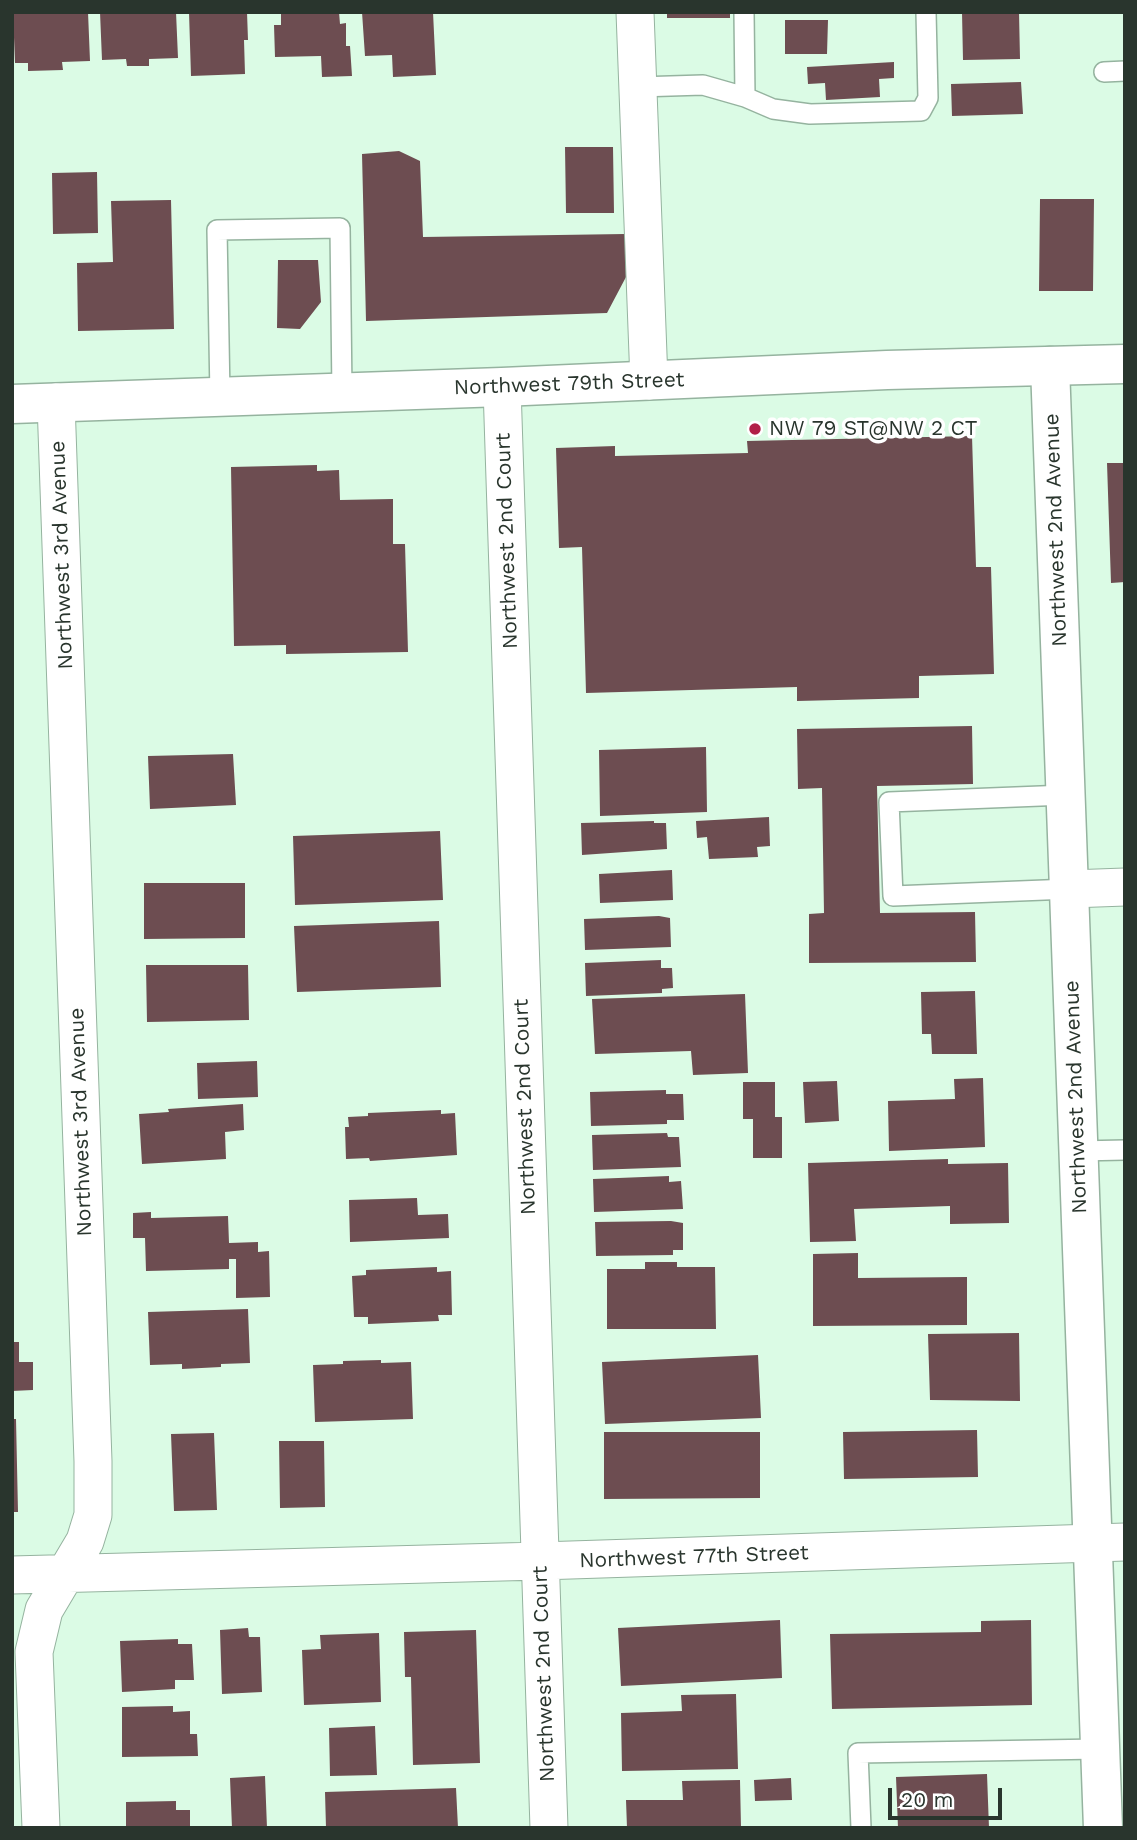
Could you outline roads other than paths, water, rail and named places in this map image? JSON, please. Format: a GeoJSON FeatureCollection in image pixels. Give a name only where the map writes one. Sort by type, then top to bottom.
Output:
{"type":"FeatureCollection","features":[{"type":"Feature","properties":{"kind":"street"},"geometry":{"type":"LineString","coordinates":[[635,12],[649,381]]}},
{"type":"Feature","properties":{"kind":"street","name":"Northwest 79th Street"},"geometry":{"type":"LineString","coordinates":[[12,404],[887,370],[1125,364]]}},
{"type":"Feature","properties":{"kind":"street","name":"Northwest 2nd Avenue"},"geometry":{"type":"LineString","coordinates":[[1049,366],[1078,1151],[1108,1543],[1100,1749],[1103,1828]]}},
{"type":"Feature","properties":{"kind":"street","name":"Northwest 2nd Court"},"geometry":{"type":"LineString","coordinates":[[502,387],[549,1828]]}},
{"type":"Feature","properties":{"kind":"street","name":"Northwest 3rd Avenue"},"geometry":{"type":"LineString","coordinates":[[41,1828],[34,1652],[44,1610],[85,1541],[93,1515],[57,402]]}},
{"type":"Feature","properties":{"kind":"street"},"geometry":{"type":"LineString","coordinates":[[1070,889],[1125,887]]}},
{"type":"Feature","properties":{"kind":"street","name":"Northwest 77th Street"},"geometry":{"type":"LineString","coordinates":[[12,1575],[1108,1543]]}},
{"type":"Feature","properties":{"kind":"lane"},"geometry":{"type":"LineString","coordinates":[[744,12],[745,97]]}},
{"type":"Feature","properties":{"kind":"lane"},"geometry":{"type":"LineString","coordinates":[[638,87],[704,85],[745,97],[773,109],[810,114],[921,111],[928,98],[926,12]]}},
{"type":"Feature","properties":{"kind":"lane"},"geometry":{"type":"LineString","coordinates":[[1104,72],[1125,71]]}},
{"type":"Feature","properties":{"kind":"lane"},"geometry":{"type":"LineString","coordinates":[[220,396],[217,230],[340,228],[342,393]]}},
{"type":"Feature","properties":{"kind":"lane"},"geometry":{"type":"LineString","coordinates":[[1066,795],[889,802],[890,842],[893,896],[1070,889]]}},
{"type":"Feature","properties":{"kind":"lane"},"geometry":{"type":"LineString","coordinates":[[1078,1151],[1125,1150]]}},
{"type":"Feature","properties":{"kind":"lane"},"geometry":{"type":"LineString","coordinates":[[861,1828],[858,1753],[1100,1749]]}},
{"type":"Feature","properties":{"kind":"place","name":"NW 79 ST@NW 2 CT"},"geometry":{"type":"Point","coordinates":[755,429]}}]}
